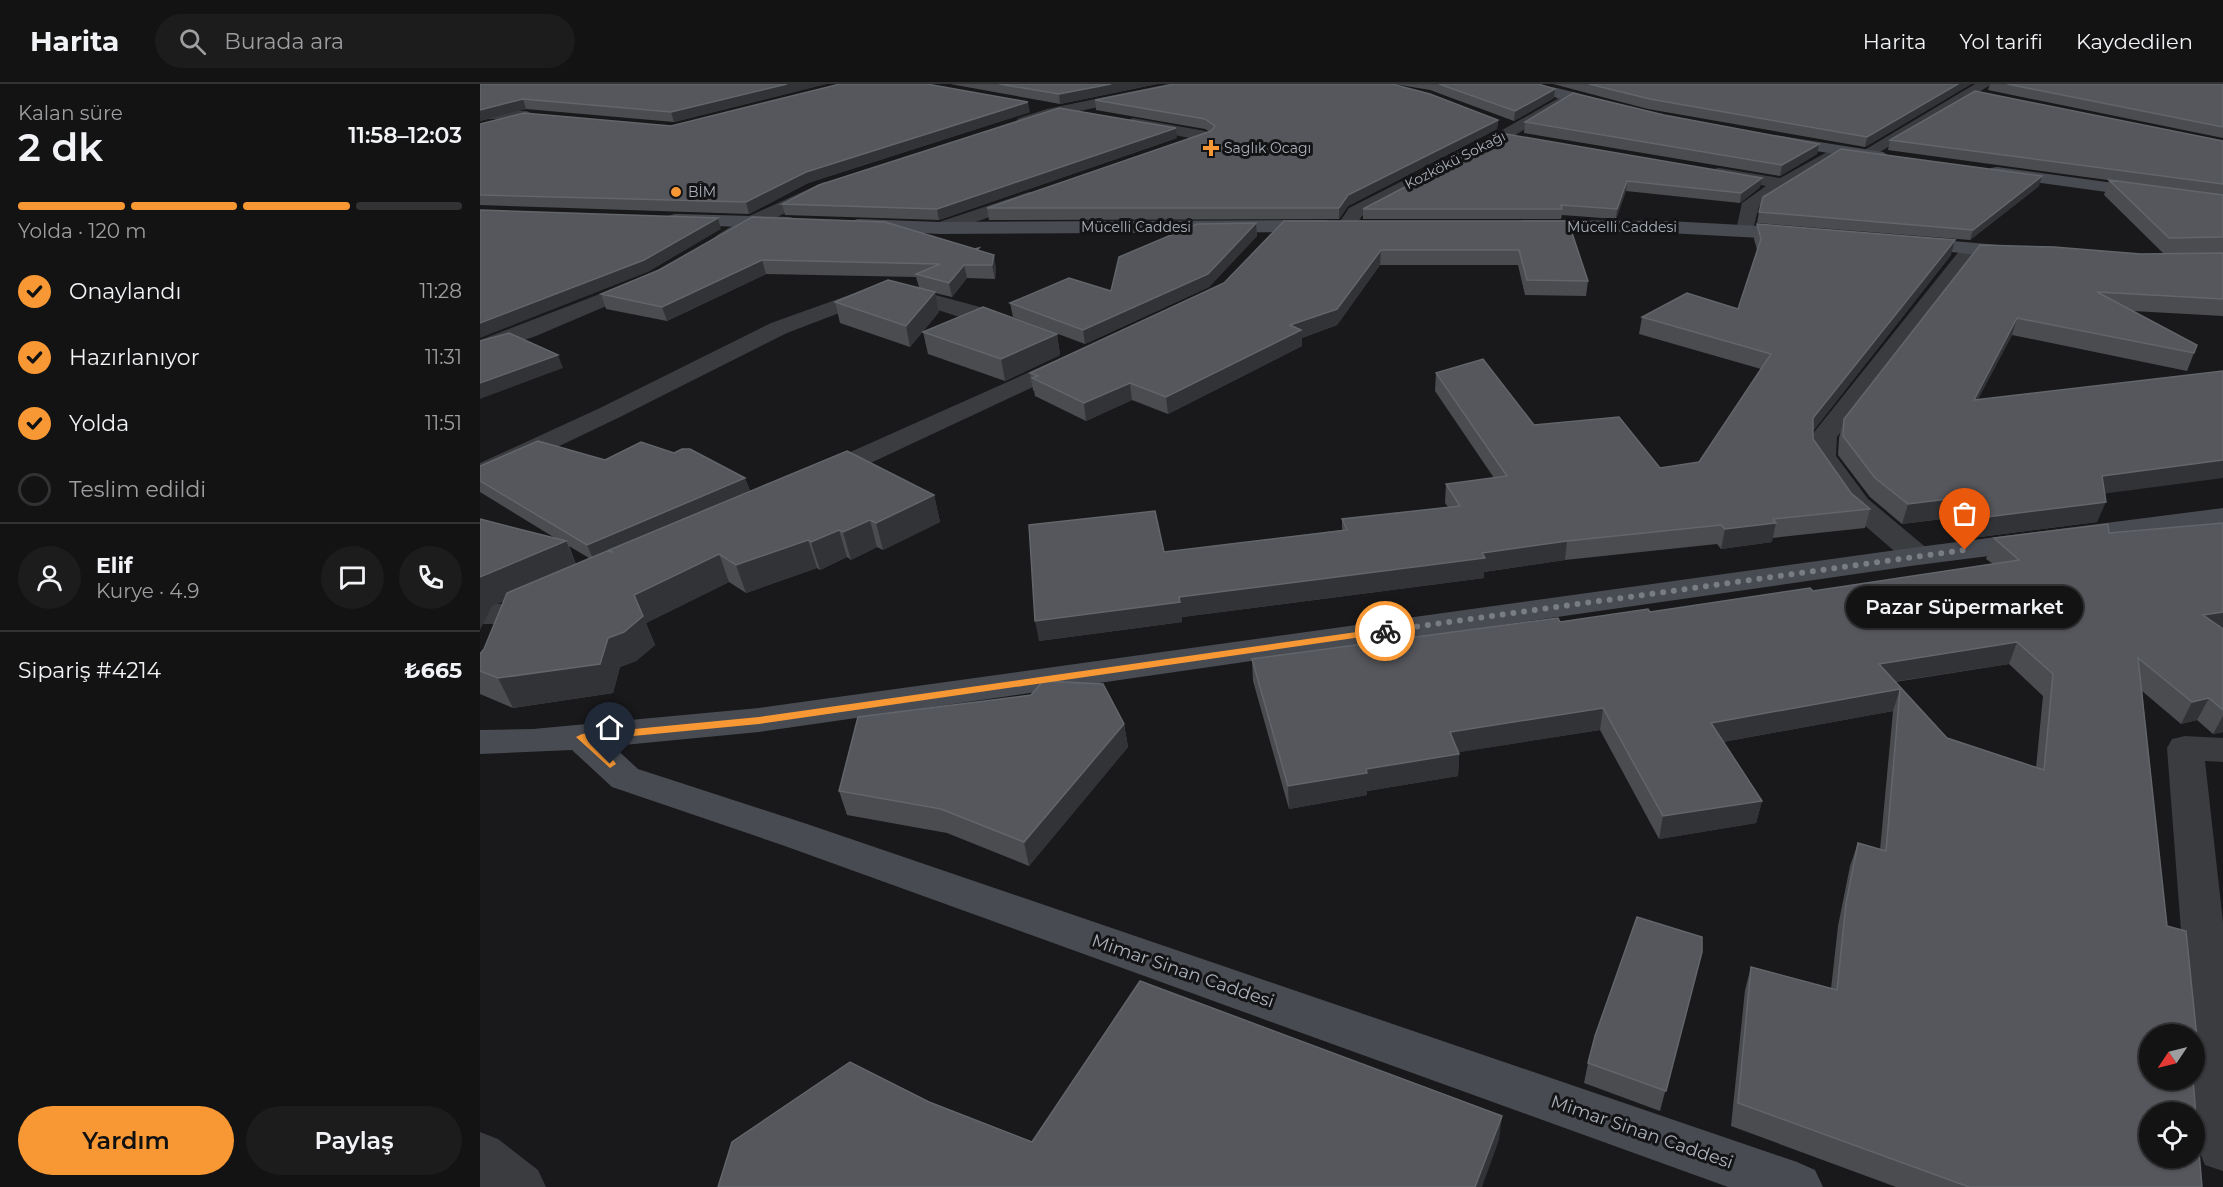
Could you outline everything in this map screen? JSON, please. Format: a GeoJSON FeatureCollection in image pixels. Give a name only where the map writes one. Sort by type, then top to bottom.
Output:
{"type":"FeatureCollection","features":[{"type":"Feature","properties":{"kind":"main road"},"geometry":{"type":"LineString","coordinates":[[1530,84],[1568,97],[1625,110]]}},
{"type":"Feature","properties":{"kind":"main road"},"geometry":{"type":"LineString","coordinates":[[1760,137],[1898,159]]}},
{"type":"Feature","properties":{"kind":"main road"},"geometry":{"type":"LineString","coordinates":[[1980,170],[2223,203]]}},
{"type":"Feature","properties":{"kind":"main road"},"geometry":{"type":"LineString","coordinates":[[658,219],[810,224]]}},
{"type":"Feature","properties":{"kind":"main road","name":"Mücelli Caddesi"},"geometry":{"type":"LineString","coordinates":[[834,225],[940,228],[1370,226]]}},
{"type":"Feature","properties":{"kind":"main road","name":"Mücelli Caddesi"},"geometry":{"type":"LineString","coordinates":[[1501,226],[1668,227],[1817,236]]}},
{"type":"Feature","properties":{"kind":"main road"},"geometry":{"type":"LineString","coordinates":[[1888,242],[2042,254]]}},
{"type":"Feature","properties":{"kind":"main road"},"geometry":{"type":"LineString","coordinates":[[480,742],[533,741],[759,720],[1918,556],[2223,517]]}},
{"type":"Feature","properties":{"kind":"main road","name":"Mimar Sinan Caddesi"},"geometry":{"type":"LineString","coordinates":[[582,737],[625,778],[796,834],[1797,1187]]}},
{"type":"Feature","properties":{"kind":"main road"},"geometry":{"type":"LineString","coordinates":[[480,754],[533,741]]}},
{"type":"Feature","properties":{"kind":"street"},"geometry":{"type":"LineString","coordinates":[[1014,124],[1063,110],[1189,84]]}},
{"type":"Feature","properties":{"kind":"street"},"geometry":{"type":"LineString","coordinates":[[1864,155],[1985,84]]}},
{"type":"Feature","properties":{"kind":"street"},"geometry":{"type":"LineString","coordinates":[[1971,93],[1994,98]]}},
{"type":"Feature","properties":{"kind":"street","name":"Kozkökü Sokağı"},"geometry":{"type":"LineString","coordinates":[[1346,226],[1355,212],[1510,131],[1568,97]]}},
{"type":"Feature","properties":{"kind":"street"},"geometry":{"type":"LineString","coordinates":[[1028,104],[1205,136],[1172,147]]}},
{"type":"Feature","properties":{"kind":"street"},"geometry":{"type":"LineString","coordinates":[[480,115],[532,116],[480,128]]}},
{"type":"Feature","properties":{"kind":"street"},"geometry":{"type":"LineString","coordinates":[[1745,230],[1751,203],[1838,151]]}},
{"type":"Feature","properties":{"kind":"street"},"geometry":{"type":"LineString","coordinates":[[1700,170],[1782,184]]}},
{"type":"Feature","properties":{"kind":"street"},"geometry":{"type":"LineString","coordinates":[[711,248],[752,222],[815,189],[837,182]]}},
{"type":"Feature","properties":{"kind":"street"},"geometry":{"type":"LineString","coordinates":[[940,228],[1050,189]]}},
{"type":"Feature","properties":{"kind":"street"},"geometry":{"type":"LineString","coordinates":[[1256,251],[1280,226]]}},
{"type":"Feature","properties":{"kind":"street"},"geometry":{"type":"LineString","coordinates":[[1918,556],[1858,505],[1823,456],[1824,436],[1971,249]]}},
{"type":"Feature","properties":{"kind":"street"},"geometry":{"type":"LineString","coordinates":[[480,348],[528,331],[665,273]]}},
{"type":"Feature","properties":{"kind":"street"},"geometry":{"type":"LineString","coordinates":[[480,473],[609,413],[779,328],[873,293],[898,291],[972,312],[1044,339],[1090,352],[801,485]]}},
{"type":"Feature","properties":{"kind":"street"},"geometry":{"type":"LineString","coordinates":[[2223,750],[2185,748],[2223,1148]]}},
{"type":"Feature","properties":{"kind":"street"},"geometry":{"type":"LineString","coordinates":[[480,1156],[520,1187]]}},
{"type":"Feature","properties":{"kind":"building"},"geometry":{"type":"Polygon","coordinates":[[[480,84],[787,84],[671,112],[523,99],[480,110],[480,84]]]}},
{"type":"Feature","properties":{"kind":"building"},"geometry":{"type":"Polygon","coordinates":[[[840,84],[927,84],[1028,102],[806,172],[746,202],[480,195],[480,124],[524,113],[671,126],[840,84]]]}},
{"type":"Feature","properties":{"kind":"building"},"geometry":{"type":"Polygon","coordinates":[[[999,84],[1111,84],[1059,94],[999,84]]]}},
{"type":"Feature","properties":{"kind":"building"},"geometry":{"type":"Polygon","coordinates":[[[1175,84],[1392,84],[1430,94],[1498,120],[1348,195],[1339,208],[987,208],[1211,131],[1215,126],[1205,119],[1095,100],[1175,84]]]}},
{"type":"Feature","properties":{"kind":"building"},"geometry":{"type":"Polygon","coordinates":[[[1439,84],[1538,84],[1555,89],[1515,111],[1439,84]]]}},
{"type":"Feature","properties":{"kind":"building"},"geometry":{"type":"Polygon","coordinates":[[[1589,84],[1958,84],[1867,137],[1650,99],[1589,84]]]}},
{"type":"Feature","properties":{"kind":"building"},"geometry":{"type":"Polygon","coordinates":[[[2007,84],[2223,84],[2223,127],[2007,84]]]}},
{"type":"Feature","properties":{"kind":"building"},"geometry":{"type":"Polygon","coordinates":[[[1975,91],[2223,141],[2223,184],[1890,140],[1975,91]]]}},
{"type":"Feature","properties":{"kind":"building"},"geometry":{"type":"Polygon","coordinates":[[[1573,93],[1664,115],[1819,144],[1782,165],[1525,122],[1573,93]]]}},
{"type":"Feature","properties":{"kind":"building"},"geometry":{"type":"Polygon","coordinates":[[[1059,108],[1176,128],[937,209],[782,204],[819,185],[1059,108]]]}},
{"type":"Feature","properties":{"kind":"building"},"geometry":{"type":"Polygon","coordinates":[[[1506,134],[1762,178],[1741,193],[1627,181],[1617,209],[1561,205],[1562,209],[1363,209],[1506,134]]]}},
{"type":"Feature","properties":{"kind":"building"},"geometry":{"type":"Polygon","coordinates":[[[1841,149],[2042,176],[1973,230],[1759,212],[1763,197],[1841,149]]]}},
{"type":"Feature","properties":{"kind":"building"},"geometry":{"type":"Polygon","coordinates":[[[2109,180],[2223,195],[2223,237],[2169,238],[2109,180]]]}},
{"type":"Feature","properties":{"kind":"building"},"geometry":{"type":"Polygon","coordinates":[[[480,210],[718,218],[644,260],[480,323],[480,210]]]}},
{"type":"Feature","properties":{"kind":"building"},"geometry":{"type":"Polygon","coordinates":[[[752,217],[885,222],[975,249],[979,248],[977,250],[994,255],[992,265],[964,265],[949,283],[916,274],[940,264],[762,260],[662,307],[601,294],[659,270],[752,217]]]}},
{"type":"Feature","properties":{"kind":"building"},"geometry":{"type":"Polygon","coordinates":[[[1284,221],[1568,221],[1588,281],[1527,280],[1519,250],[1381,250],[1337,309],[1290,325],[1301,330],[1166,397],[1130,383],[1084,403],[1032,378],[1038,376],[1030,373],[1224,283],[1284,221]]]}},
{"type":"Feature","properties":{"kind":"building"},"geometry":{"type":"Polygon","coordinates":[[[1256,223],[1208,274],[1083,330],[1010,303],[1069,278],[1111,291],[1119,257],[1197,224],[1256,223]]]}},
{"type":"Feature","properties":{"kind":"building"},"geometry":{"type":"Polygon","coordinates":[[[1757,224],[1955,240],[1813,418],[1813,439],[1851,493],[1870,509],[1773,519],[1776,523],[1725,529],[1721,525],[1567,541],[1482,553],[1485,558],[1179,597],[1180,602],[1035,621],[1029,525],[1155,511],[1164,552],[1347,530],[1342,519],[1460,506],[1446,484],[1507,476],[1436,373],[1483,359],[1534,425],[1619,417],[1660,468],[1699,462],[1771,354],[1642,317],[1687,293],[1738,309],[1761,239],[1757,224]]]}},
{"type":"Feature","properties":{"kind":"building"},"geometry":{"type":"Polygon","coordinates":[[[1980,245],[2054,247],[2141,254],[2223,253],[2223,299],[2097,292],[2197,345],[2194,353],[2017,318],[1974,400],[2223,371],[2223,460],[2102,476],[2106,502],[1971,519],[1948,499],[1908,504],[1875,478],[1843,436],[1844,419],[1980,245]]]}},
{"type":"Feature","properties":{"kind":"building"},"geometry":{"type":"Polygon","coordinates":[[[888,280],[935,292],[906,326],[835,302],[888,280]]]}},
{"type":"Feature","properties":{"kind":"building"},"geometry":{"type":"Polygon","coordinates":[[[983,307],[1057,334],[1001,359],[923,332],[983,307]]]}},
{"type":"Feature","properties":{"kind":"building"},"geometry":{"type":"Polygon","coordinates":[[[509,333],[558,355],[480,383],[480,341],[509,333]]]}},
{"type":"Feature","properties":{"kind":"building"},"geometry":{"type":"Polygon","coordinates":[[[538,441],[605,460],[641,442],[674,453],[682,449],[690,449],[745,478],[587,545],[480,481],[480,466],[538,441]]]}},
{"type":"Feature","properties":{"kind":"building"},"geometry":{"type":"Polygon","coordinates":[[[847,451],[934,495],[876,523],[870,520],[843,532],[839,530],[811,542],[808,540],[736,565],[719,554],[634,595],[643,616],[624,632],[608,638],[600,664],[498,678],[480,671],[480,654],[507,593],[607,551],[613,552],[609,550],[847,451]]]}},
{"type":"Feature","properties":{"kind":"building"},"geometry":{"type":"Polygon","coordinates":[[[480,519],[566,541],[480,577],[480,519]]]}},
{"type":"Feature","properties":{"kind":"building"},"geometry":{"type":"Polygon","coordinates":[[[2223,523],[2223,612],[2203,615],[2223,629],[2223,710],[2209,698],[2192,702],[2138,658],[2167,926],[2186,931],[2196,1024],[2139,1024],[2139,1090],[2194,1090],[2195,1102],[2139,1102],[2139,1168],[2200,1168],[2202,1187],[1969,1187],[1738,1103],[1751,967],[1837,990],[1846,903],[1858,843],[1886,851],[1900,689],[1711,723],[1762,801],[1663,816],[1603,708],[1450,732],[1459,754],[1366,769],[1367,773],[1288,786],[1252,659],[1558,618],[1560,622],[1648,609],[1650,612],[1810,588],[1813,591],[2019,560],[1994,538],[2108,524],[2109,533],[2223,523]],[[2017,642],[1879,664],[1947,738],[2044,770],[2053,674],[2017,642]]]}},
{"type":"Feature","properties":{"kind":"building"},"geometry":{"type":"Polygon","coordinates":[[[1043,681],[1103,684],[1124,724],[1024,842],[941,809],[839,791],[858,717],[1031,695],[1043,681]]]}},
{"type":"Feature","properties":{"kind":"building"},"geometry":{"type":"Polygon","coordinates":[[[1637,917],[1702,937],[1702,952],[1666,1091],[1588,1063],[1595,1036],[1637,917]]]}},
{"type":"Feature","properties":{"kind":"building"},"geometry":{"type":"Polygon","coordinates":[[[1140,981],[1502,1116],[1475,1187],[718,1187],[732,1142],[850,1062],[929,1102],[1032,1142],[1140,981]]]}},
{"type":"Feature","properties":{"kind":"way so far"},"geometry":{"type":"LineString","coordinates":[[1385,631],[1965,550]]}},
{"type":"Feature","properties":{"kind":"place","name":"Saglık Ocagı"},"geometry":{"type":"Point","coordinates":[1211,148]}},
{"type":"Feature","properties":{"kind":"place","name":"BİM"},"geometry":{"type":"Point","coordinates":[676,192]}},
{"type":"Feature","properties":{"kind":"place","name":"Pazar Süpermarket"},"geometry":{"type":"Point","coordinates":[1965,550]}},
{"type":"Feature","properties":{"kind":"route"},"geometry":{"type":"LineString","coordinates":[[610,764],[582,737],[759,720],[1385,631]]}}]}
